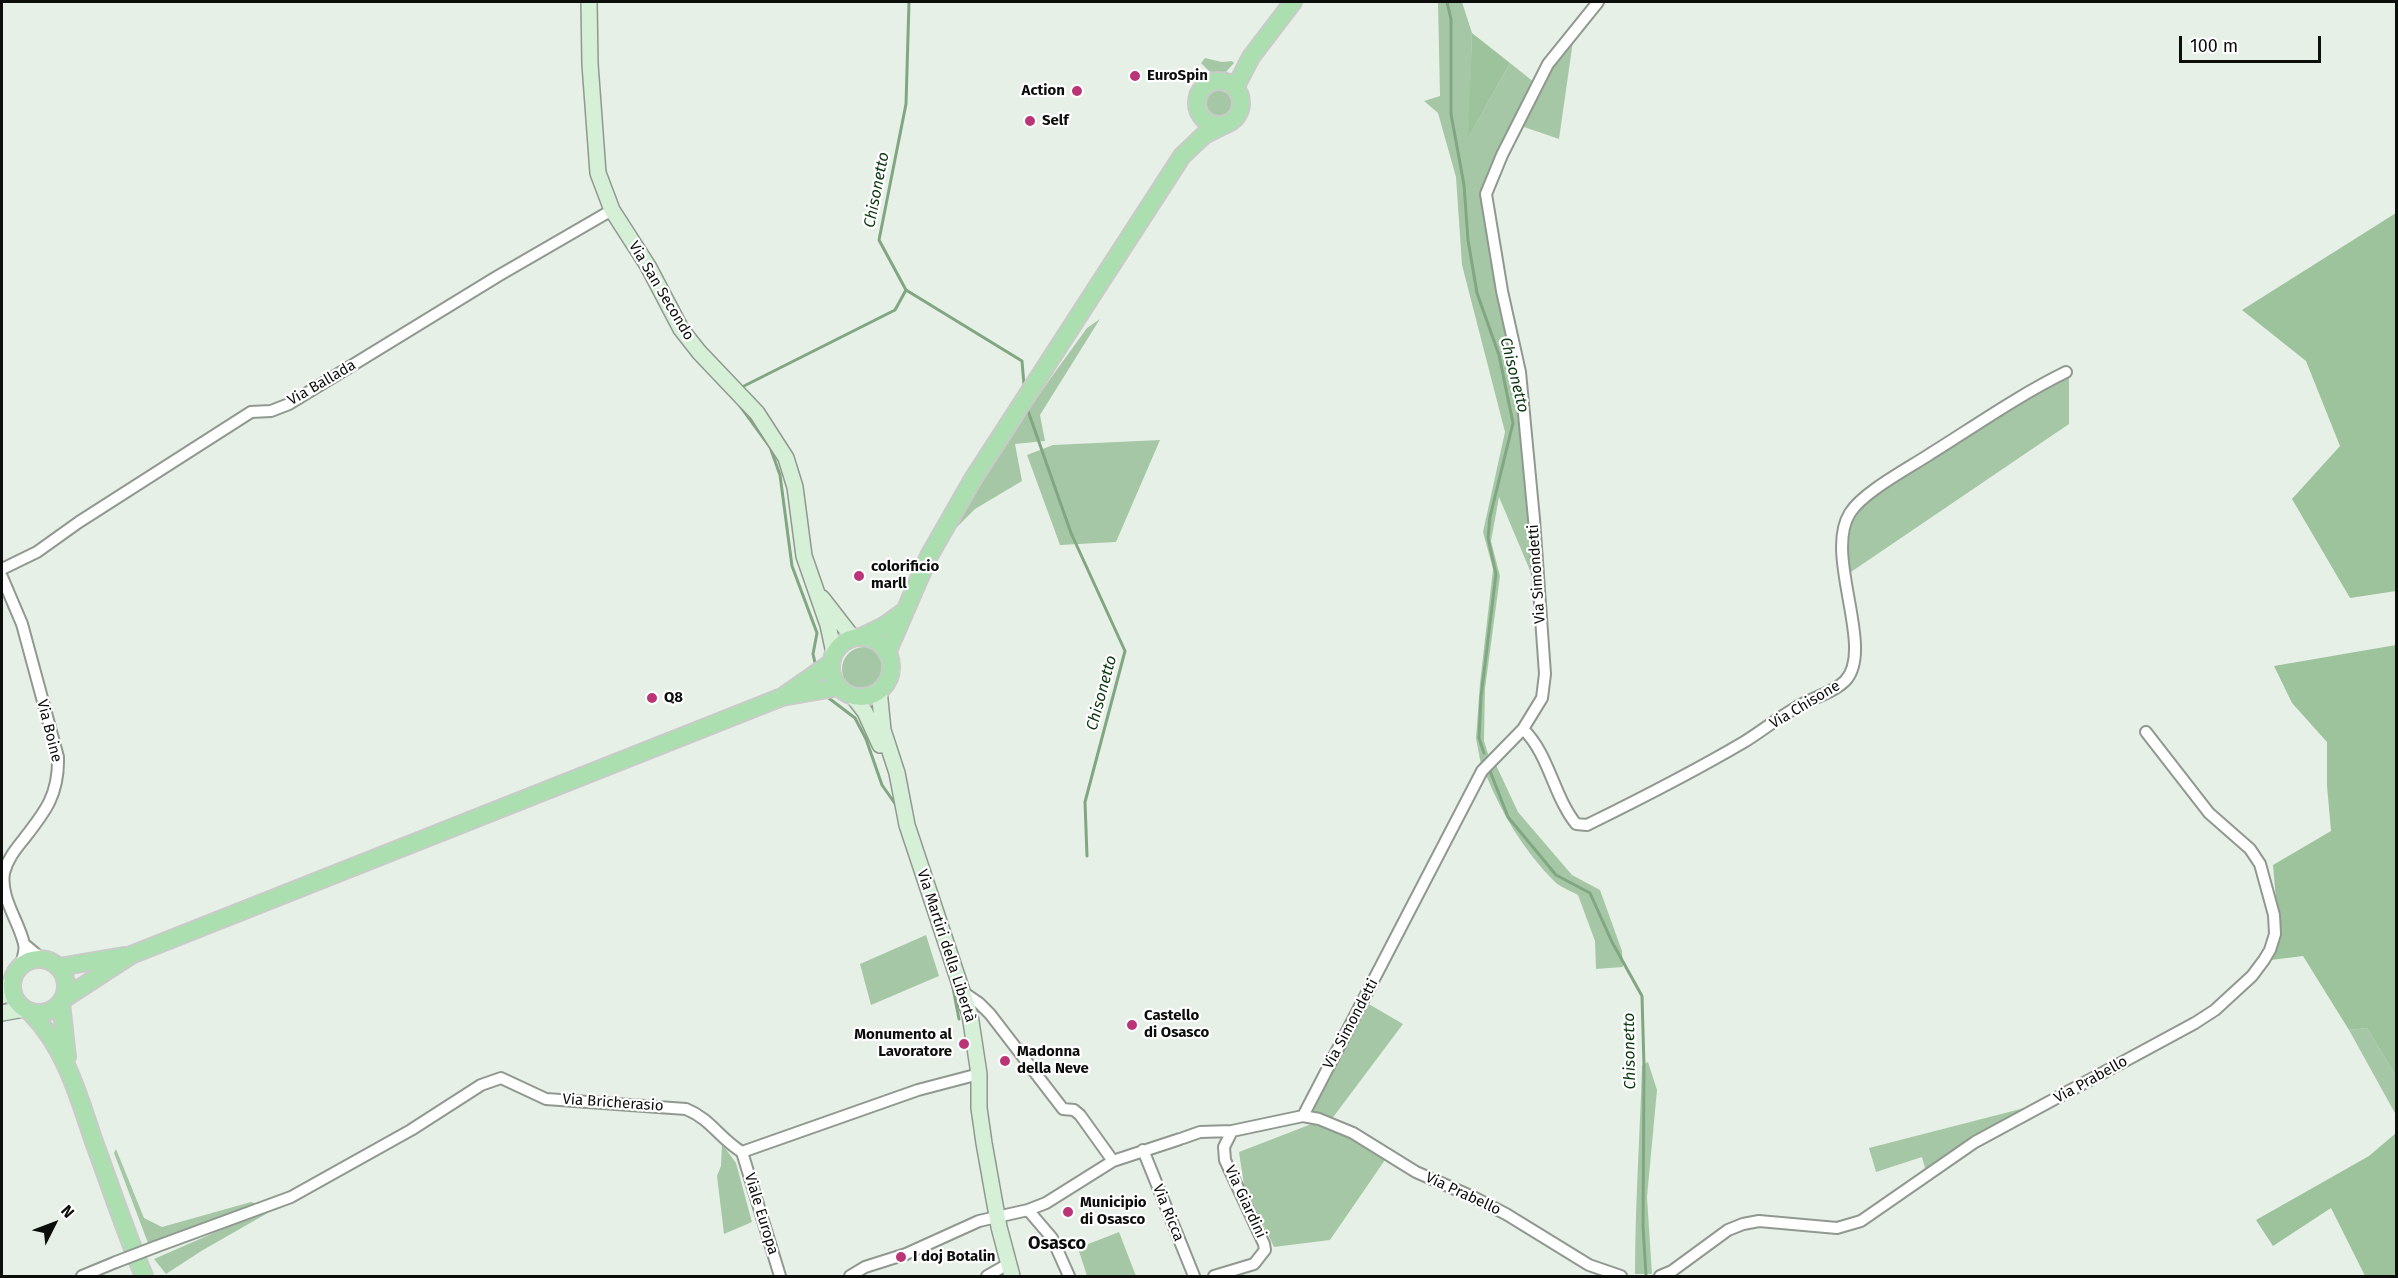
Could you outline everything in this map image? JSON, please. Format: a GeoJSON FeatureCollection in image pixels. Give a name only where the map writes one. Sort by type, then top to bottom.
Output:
{"type":"FeatureCollection","features":[{"type":"Feature","properties":{"kind":"main road"},"geometry":{"type":"LineString","coordinates":[[1218,81],[1230,72],[1284,2]]}},
{"type":"Feature","properties":{"kind":"main road"},"geometry":{"type":"LineString","coordinates":[[1235,88],[1242,70],[1293,2]]}},
{"type":"Feature","properties":{"kind":"main road"},"geometry":{"type":"LineString","coordinates":[[887,653],[929,556],[973,479],[1182,156],[1195,124],[1196,102],[1200,91],[1208,83],[1218,81],[1224,81],[1235,88],[1241,101],[1237,115],[1226,124],[1204,135],[1182,156]]}},
{"type":"Feature","properties":{"kind":"main road"},"geometry":{"type":"LineString","coordinates":[[1197,108],[1205,120],[1212,124],[1226,124]]}},
{"type":"Feature","properties":{"kind":"main road"},"geometry":{"type":"LineString","coordinates":[[782,698],[832,658],[839,646],[884,626],[906,610]]}},
{"type":"Feature","properties":{"kind":"main road"},"geometry":{"type":"LineString","coordinates":[[28,1011],[48,1013],[63,1000],[131,955],[782,698],[846,691],[871,695],[879,690],[889,677],[890,660],[876,641],[857,637]]}},
{"type":"Feature","properties":{"kind":"main road"},"geometry":{"type":"LineString","coordinates":[[832,658],[831,672],[846,691]]}},
{"type":"Feature","properties":{"kind":"main road"},"geometry":{"type":"LineString","coordinates":[[131,955],[59,967],[42,959],[27,962],[16,974],[14,997],[48,1032],[69,1070],[144,1276]]}},
{"type":"Feature","properties":{"kind":"main road"},"geometry":{"type":"LineString","coordinates":[[59,967],[66,981],[61,1018],[69,1070]]}},
{"type":"Feature","properties":{"kind":"street","name":"Via San Secondo"},"geometry":{"type":"LineString","coordinates":[[589,2],[590,64],[598,173],[612,210],[648,266],[681,329],[699,352],[758,413],[786,458],[795,487],[804,556],[828,625],[832,658]]}},
{"type":"Feature","properties":{"kind":"street","name":"Via Simondetti"},"geometry":{"type":"LineString","coordinates":[[1303,1116],[1482,771],[1522,729],[1542,698],[1545,674],[1534,519],[1520,372],[1502,291],[1486,194],[1502,154],[1548,64],[1598,2]]}},
{"type":"Feature","properties":{"kind":"street","name":"Via Ballada"},"geometry":{"type":"LineString","coordinates":[[2,569],[37,552],[79,522],[251,412],[271,411],[289,404],[498,276],[612,210]]}},
{"type":"Feature","properties":{"kind":"street","name":"Via Chisone"},"geometry":{"type":"LineString","coordinates":[[1522,729],[1534,740],[1567,813],[1576,824],[1587,825],[1735,747],[1796,707],[1845,681],[1854,667],[1855,651],[1843,563],[1845,528],[1849,513],[1862,500],[1893,478],[2037,386],[2066,372]]}},
{"type":"Feature","properties":{"kind":"street","name":"Via Boine"},"geometry":{"type":"LineString","coordinates":[[2,577],[22,624],[58,757],[59,773],[53,796],[42,817],[9,860],[5,870],[5,891],[24,944],[16,974]]}},
{"type":"Feature","properties":{"kind":"street"},"geometry":{"type":"LineString","coordinates":[[813,586],[857,637]]}},
{"type":"Feature","properties":{"kind":"street"},"geometry":{"type":"LineString","coordinates":[[879,690],[883,730],[897,773],[900,794]]}},
{"type":"Feature","properties":{"kind":"street"},"geometry":{"type":"LineString","coordinates":[[846,691],[874,731],[900,794]]}},
{"type":"Feature","properties":{"kind":"street","name":"Via Prabello"},"geometry":{"type":"LineString","coordinates":[[1660,1276],[1672,1271],[1728,1230],[1743,1224],[1759,1221],[1837,1228],[1861,1221],[1975,1142],[2195,1023],[2215,1010],[2252,976],[2270,950],[2276,933],[2274,915],[2260,864],[2237,836],[2208,813],[2146,732]]}},
{"type":"Feature","properties":{"kind":"street","name":"Via Martiri della Libertà"},"geometry":{"type":"LineString","coordinates":[[900,794],[922,875],[963,992],[971,1023],[979,1074],[979,1108],[997,1215],[1010,1270]]}},
{"type":"Feature","properties":{"kind":"street"},"geometry":{"type":"LineString","coordinates":[[24,944],[42,959]]}},
{"type":"Feature","properties":{"kind":"street"},"geometry":{"type":"LineString","coordinates":[[2,996],[16,974]]}},
{"type":"Feature","properties":{"kind":"street"},"geometry":{"type":"LineString","coordinates":[[963,992],[990,1014],[1063,1109],[1074,1110],[1080,1115],[1113,1161]]}},
{"type":"Feature","properties":{"kind":"street"},"geometry":{"type":"LineString","coordinates":[[2,1013],[28,1011]]}},
{"type":"Feature","properties":{"kind":"street"},"geometry":{"type":"LineString","coordinates":[[742,1152],[918,1090],[979,1074]]}},
{"type":"Feature","properties":{"kind":"street","name":"Via Bricherasio"},"geometry":{"type":"LineString","coordinates":[[82,1276],[291,1197],[411,1130],[481,1084],[501,1078],[546,1099],[686,1109],[700,1114],[730,1145],[742,1152]]}},
{"type":"Feature","properties":{"kind":"street"},"geometry":{"type":"LineString","coordinates":[[850,1276],[979,1221],[997,1215],[1028,1210],[1046,1203],[1113,1161],[1143,1150],[1200,1132],[1232,1131],[1303,1116]]}},
{"type":"Feature","properties":{"kind":"street","name":"Via Prabello"},"geometry":{"type":"LineString","coordinates":[[1303,1116],[1319,1119],[1353,1133],[1416,1172],[1506,1214],[1589,1265],[1621,1276]]}},
{"type":"Feature","properties":{"kind":"street","name":"Via Giardini"},"geometry":{"type":"LineString","coordinates":[[1214,1276],[1254,1264],[1264,1250],[1264,1244],[1225,1160],[1224,1147],[1232,1131]]}},
{"type":"Feature","properties":{"kind":"street","name":"Via Ricca"},"geometry":{"type":"LineString","coordinates":[[1143,1150],[1194,1276]]}},
{"type":"Feature","properties":{"kind":"street","name":"Viale Europa"},"geometry":{"type":"LineString","coordinates":[[742,1152],[780,1276]]}},
{"type":"Feature","properties":{"kind":"street"},"geometry":{"type":"LineString","coordinates":[[1028,1210],[1052,1238],[1069,1276]]}},
{"type":"Feature","properties":{"kind":"street"},"geometry":{"type":"LineString","coordinates":[[987,1276],[1010,1270]]}},
{"type":"Feature","properties":{"kind":"green space"},"geometry":{"type":"Polygon","coordinates":[[[1438,2],[1462,2],[1472,33],[1469,136],[1510,63],[1535,83],[1484,184],[1492,263],[1516,375],[1534,580],[1499,497],[1491,541],[1500,576],[1485,689],[1484,741],[1489,757],[1481,765],[1476,738],[1493,569],[1483,532],[1505,432],[1462,265],[1456,177],[1438,113],[1424,101],[1440,96],[1438,2]]]}},
{"type":"Feature","properties":{"kind":"green space"},"geometry":{"type":"Polygon","coordinates":[[[1472,33],[1510,63],[1468,138],[1472,33]]]}},
{"type":"Feature","properties":{"kind":"green space"},"geometry":{"type":"Polygon","coordinates":[[[1573,41],[1559,139],[1524,127],[1522,120],[1552,64],[1573,41]]]}},
{"type":"Feature","properties":{"kind":"green space"},"geometry":{"type":"Polygon","coordinates":[[[1205,58],[1234,63],[1226,72],[1218,75],[1209,71],[1201,63],[1205,58]]]}},
{"type":"Feature","properties":{"kind":"green space"},"geometry":{"type":"Polygon","coordinates":[[[1218,90],[1228,94],[1232,104],[1228,114],[1218,118],[1208,114],[1204,104],[1208,94],[1218,90]]]}},
{"type":"Feature","properties":{"kind":"green space"},"geometry":{"type":"Polygon","coordinates":[[[2396,213],[2396,591],[2350,598],[2292,499],[2340,446],[2306,361],[2242,310],[2396,213]]]}},
{"type":"Feature","properties":{"kind":"green space"},"geometry":{"type":"Polygon","coordinates":[[[1100,319],[1040,415],[1045,441],[1015,444],[1022,481],[975,509],[952,532],[999,453],[1033,403],[1087,328],[1100,319]]]}},
{"type":"Feature","properties":{"kind":"green space"},"geometry":{"type":"Polygon","coordinates":[[[2069,376],[2069,424],[1848,574],[1846,544],[1848,528],[1862,502],[2038,390],[2069,376]]]}},
{"type":"Feature","properties":{"kind":"green space"},"geometry":{"type":"Polygon","coordinates":[[[1160,440],[1116,542],[1060,545],[1027,455],[1053,445],[1160,440]]]}},
{"type":"Feature","properties":{"kind":"green space"},"geometry":{"type":"Polygon","coordinates":[[[2396,645],[2396,1076],[2367,1028],[2349,1030],[2303,956],[2271,960],[2279,934],[2273,865],[2331,831],[2327,786],[2327,742],[2292,703],[2274,666],[2396,645]]]}},
{"type":"Feature","properties":{"kind":"green space"},"geometry":{"type":"Polygon","coordinates":[[[864,647],[873,648],[880,653],[885,660],[885,678],[880,685],[873,690],[864,691],[855,690],[848,685],[843,678],[842,669],[843,660],[848,653],[855,648],[864,647]]]}},
{"type":"Feature","properties":{"kind":"green space"},"geometry":{"type":"Polygon","coordinates":[[[1496,765],[1518,812],[1572,875],[1600,890],[1622,951],[1623,967],[1596,969],[1595,941],[1578,895],[1554,881],[1515,831],[1486,775],[1496,765]]]}},
{"type":"Feature","properties":{"kind":"green space"},"geometry":{"type":"Polygon","coordinates":[[[926,935],[939,976],[871,1005],[860,964],[926,935]]]}},
{"type":"Feature","properties":{"kind":"green space"},"geometry":{"type":"Polygon","coordinates":[[[1367,1003],[1403,1024],[1331,1120],[1314,1113],[1313,1106],[1367,1003]]]}},
{"type":"Feature","properties":{"kind":"green space"},"geometry":{"type":"Polygon","coordinates":[[[2367,1028],[2396,1076],[2396,1115],[2349,1030],[2367,1028]]]}},
{"type":"Feature","properties":{"kind":"green space"},"geometry":{"type":"Polygon","coordinates":[[[1648,1062],[1657,1090],[1647,1197],[1652,1274],[1635,1274],[1642,1065],[1648,1062]]]}},
{"type":"Feature","properties":{"kind":"green space"},"geometry":{"type":"Polygon","coordinates":[[[2036,1105],[1926,1172],[1922,1157],[1876,1172],[1869,1148],[2036,1105]]]}},
{"type":"Feature","properties":{"kind":"green space"},"geometry":{"type":"Polygon","coordinates":[[[1314,1123],[1353,1136],[1387,1157],[1330,1240],[1274,1247],[1244,1185],[1239,1152],[1314,1123]]]}},
{"type":"Feature","properties":{"kind":"green space"},"geometry":{"type":"Polygon","coordinates":[[[2396,1133],[2396,1276],[2365,1276],[2331,1208],[2273,1246],[2256,1220],[2369,1156],[2396,1133]]]}},
{"type":"Feature","properties":{"kind":"green space"},"geometry":{"type":"Polygon","coordinates":[[[722,1144],[736,1163],[752,1222],[724,1234],[717,1176],[721,1166],[722,1144]]]}},
{"type":"Feature","properties":{"kind":"green space"},"geometry":{"type":"Polygon","coordinates":[[[116,1149],[144,1218],[162,1227],[251,1202],[261,1205],[148,1243],[114,1153],[116,1149]]]}},
{"type":"Feature","properties":{"kind":"green space"},"geometry":{"type":"Polygon","coordinates":[[[273,1210],[166,1274],[154,1259],[257,1214],[273,1210]]]}},
{"type":"Feature","properties":{"kind":"green space"},"geometry":{"type":"Polygon","coordinates":[[[1119,1232],[1136,1276],[1087,1276],[1078,1248],[1119,1232]]]}},
{"type":"Feature","properties":{"kind":"waterway","name":"Chisonetto"},"geometry":{"type":"LineString","coordinates":[[909,2],[906,104],[879,240],[906,290],[1022,361],[1024,385]]}},
{"type":"Feature","properties":{"kind":"waterway","name":"Chisonetto"},"geometry":{"type":"LineString","coordinates":[[1447,2],[1451,19],[1451,114],[1464,185],[1468,240],[1477,293],[1499,355],[1513,423],[1490,517],[1488,538],[1496,574],[1481,697],[1479,738],[1484,753]]}},
{"type":"Feature","properties":{"kind":"waterway"},"geometry":{"type":"LineString","coordinates":[[744,386],[895,310],[906,290]]}},
{"type":"Feature","properties":{"kind":"waterway"},"geometry":{"type":"LineString","coordinates":[[735,399],[770,447],[780,475],[792,566],[817,633],[813,654],[816,667]]}},
{"type":"Feature","properties":{"kind":"waterway","name":"Chisonetto"},"geometry":{"type":"LineString","coordinates":[[1027,408],[1071,533],[1125,651],[1085,802],[1087,856]]}},
{"type":"Feature","properties":{"kind":"waterway"},"geometry":{"type":"LineString","coordinates":[[826,696],[855,718],[866,739],[882,785],[896,805]]}},
{"type":"Feature","properties":{"kind":"waterway","name":"Chisonetto"},"geometry":{"type":"LineString","coordinates":[[1490,771],[1508,817],[1556,875],[1590,893],[1612,942],[1642,996],[1643,1226],[1646,1276]]}},
{"type":"Feature","properties":{"kind":"waterway"},"geometry":{"type":"LineString","coordinates":[[952,983],[959,1019]]}},
{"type":"Feature","properties":{"kind":"place","name":"EuroSpin"},"geometry":{"type":"Point","coordinates":[1135,76]}},
{"type":"Feature","properties":{"kind":"place","name":"Action"},"geometry":{"type":"Point","coordinates":[1077,91]}},
{"type":"Feature","properties":{"kind":"place","name":"Self"},"geometry":{"type":"Point","coordinates":[1030,121]}},
{"type":"Feature","properties":{"kind":"place","name":"colorificio marll"},"geometry":{"type":"Point","coordinates":[859,576]}},
{"type":"Feature","properties":{"kind":"place","name":"Q8"},"geometry":{"type":"Point","coordinates":[652,698]}},
{"type":"Feature","properties":{"kind":"place","name":"Castello di Osasco"},"geometry":{"type":"Point","coordinates":[1132,1025]}},
{"type":"Feature","properties":{"kind":"place","name":"Monumento al Lavoratore"},"geometry":{"type":"Point","coordinates":[964,1044]}},
{"type":"Feature","properties":{"kind":"place","name":"Madonna della Neve"},"geometry":{"type":"Point","coordinates":[1005,1061]}},
{"type":"Feature","properties":{"kind":"place","name":"Municipio di Osasco"},"geometry":{"type":"Point","coordinates":[1068,1212]}},
{"type":"Feature","properties":{"kind":"place","name":"I doj Botalin"},"geometry":{"type":"Point","coordinates":[901,1257]}},
{"type":"Feature","properties":{"kind":"district","name":"Osasco"},"geometry":{"type":"Point","coordinates":[1057,1244]}}]}
